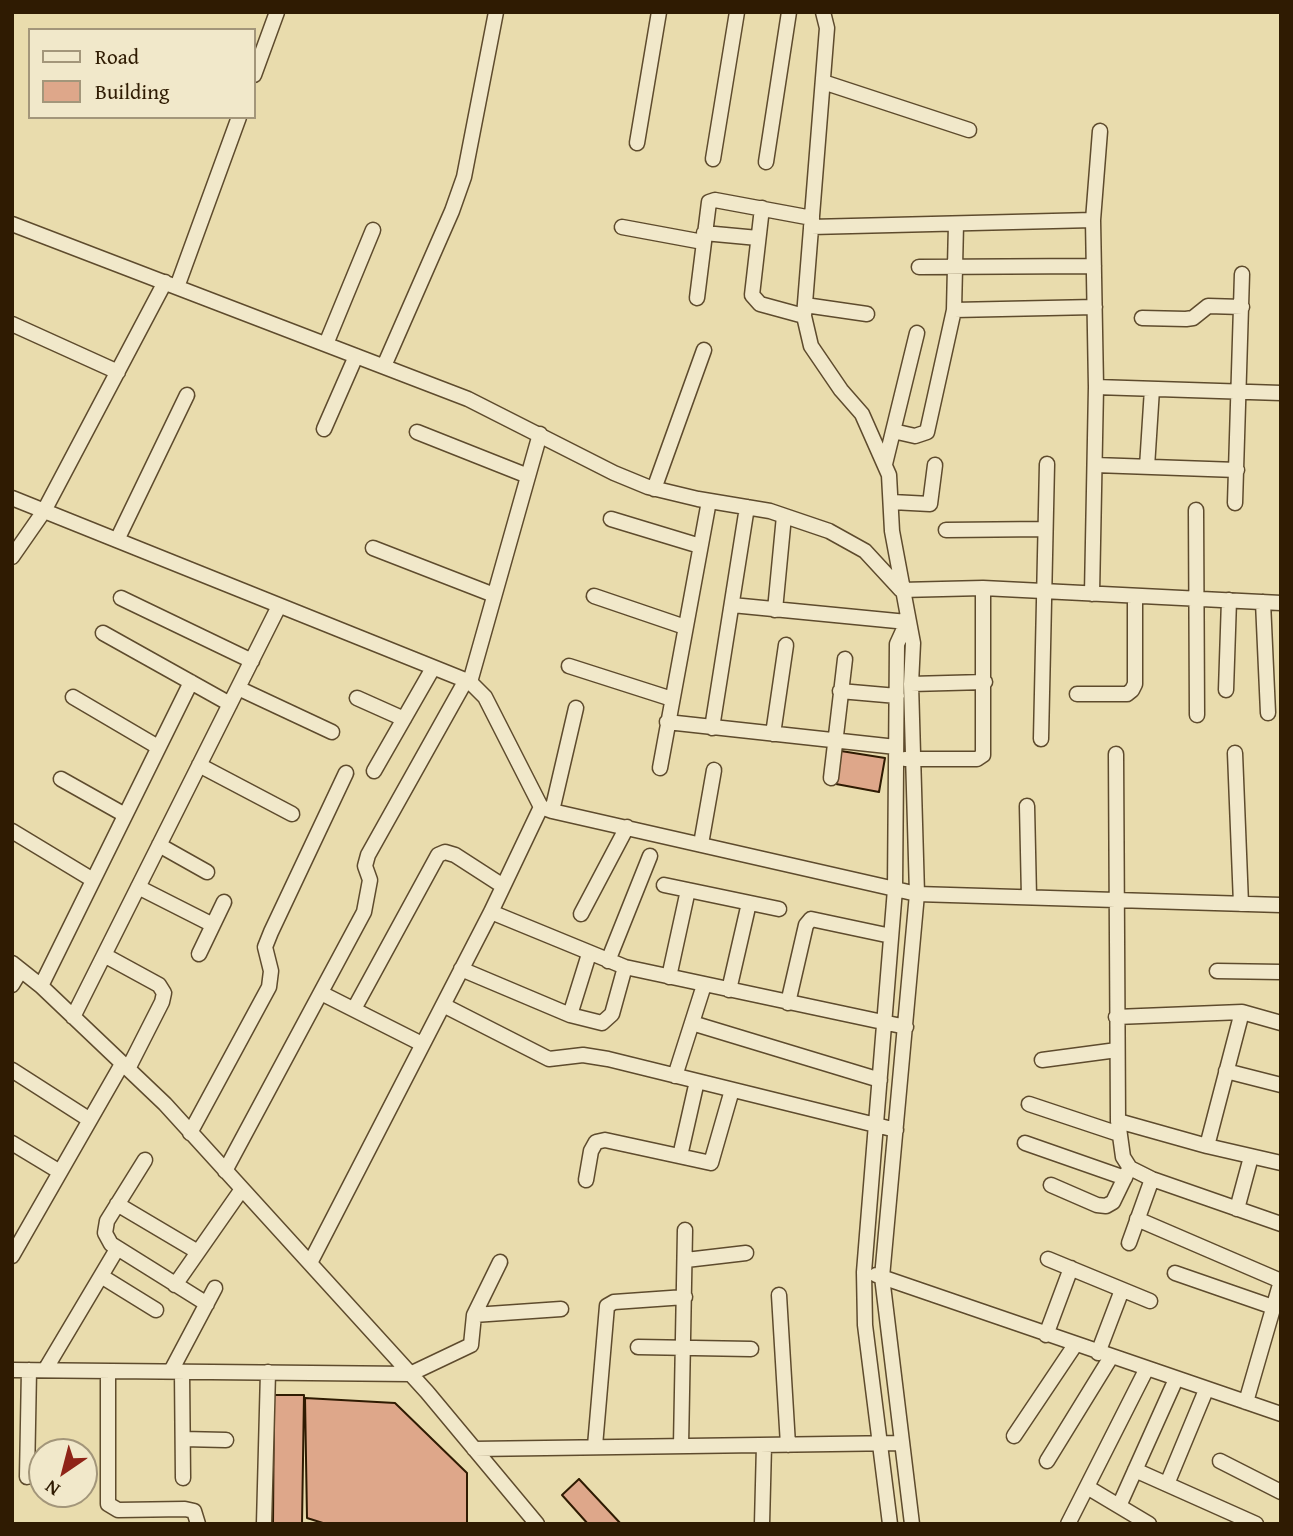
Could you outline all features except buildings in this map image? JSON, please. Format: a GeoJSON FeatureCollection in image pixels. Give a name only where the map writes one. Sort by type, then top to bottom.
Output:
{"type":"FeatureCollection","features":[{"type":"Feature","properties":{"kind":"street"},"geometry":{"type":"LineString","coordinates":[[256,69],[276,12]]}},
{"type":"Feature","properties":{"kind":"street"},"geometry":{"type":"LineString","coordinates":[[384,366],[452,211],[464,177],[496,12]]}},
{"type":"Feature","properties":{"kind":"street"},"geometry":{"type":"LineString","coordinates":[[636,144],[659,12]]}},
{"type":"Feature","properties":{"kind":"street"},"geometry":{"type":"LineString","coordinates":[[713,159],[737,12]]}},
{"type":"Feature","properties":{"kind":"street"},"geometry":{"type":"LineString","coordinates":[[766,162],[789,12]]}},
{"type":"Feature","properties":{"kind":"street"},"geometry":{"type":"LineString","coordinates":[[823,12],[827,28],[804,311],[811,346],[841,390],[862,414],[885,464],[892,502],[892,531],[901,590],[913,643],[911,684],[917,894],[882,1277],[912,1524]]}},
{"type":"Feature","properties":{"kind":"street"},"geometry":{"type":"LineString","coordinates":[[822,82],[969,130]]}},
{"type":"Feature","properties":{"kind":"street"},"geometry":{"type":"LineString","coordinates":[[12,557],[44,511],[118,372],[171,285],[238,119]]}},
{"type":"Feature","properties":{"kind":"street"},"geometry":{"type":"LineString","coordinates":[[1092,594],[1096,387],[1093,220],[1100,131]]}},
{"type":"Feature","properties":{"kind":"street"},"geometry":{"type":"LineString","coordinates":[[697,298],[709,202],[715,200],[762,208],[811,223],[956,224],[1093,220]]}},
{"type":"Feature","properties":{"kind":"street"},"geometry":{"type":"LineString","coordinates":[[762,208],[752,295],[755,301],[804,311],[867,314]]}},
{"type":"Feature","properties":{"kind":"street"},"geometry":{"type":"LineString","coordinates":[[12,224],[468,399],[614,474],[654,489],[747,507],[829,531],[865,551],[901,590],[983,588],[1281,603]]}},
{"type":"Feature","properties":{"kind":"street"},"geometry":{"type":"LineString","coordinates":[[893,431],[915,436],[922,436],[927,432],[954,310],[956,224]]}},
{"type":"Feature","properties":{"kind":"street"},"geometry":{"type":"LineString","coordinates":[[622,227],[704,237],[758,238]]}},
{"type":"Feature","properties":{"kind":"street"},"geometry":{"type":"LineString","coordinates":[[326,344],[373,230]]}},
{"type":"Feature","properties":{"kind":"street"},"geometry":{"type":"LineString","coordinates":[[919,267],[1094,266]]}},
{"type":"Feature","properties":{"kind":"street"},"geometry":{"type":"LineString","coordinates":[[1235,503],[1241,391],[1242,274]]}},
{"type":"Feature","properties":{"kind":"street"},"geometry":{"type":"LineString","coordinates":[[1142,318],[1186,319],[1193,318],[1208,306],[1242,307]]}},
{"type":"Feature","properties":{"kind":"street"},"geometry":{"type":"LineString","coordinates":[[954,310],[1095,307]]}},
{"type":"Feature","properties":{"kind":"street"},"geometry":{"type":"LineString","coordinates":[[12,324],[118,372]]}},
{"type":"Feature","properties":{"kind":"street"},"geometry":{"type":"LineString","coordinates":[[885,464],[917,333]]}},
{"type":"Feature","properties":{"kind":"street"},"geometry":{"type":"LineString","coordinates":[[654,489],[704,350]]}},
{"type":"Feature","properties":{"kind":"street"},"geometry":{"type":"LineString","coordinates":[[324,429],[356,356]]}},
{"type":"Feature","properties":{"kind":"street"},"geometry":{"type":"LineString","coordinates":[[1096,387],[1281,393]]}},
{"type":"Feature","properties":{"kind":"street"},"geometry":{"type":"LineString","coordinates":[[1147,467],[1152,389]]}},
{"type":"Feature","properties":{"kind":"street"},"geometry":{"type":"LineString","coordinates":[[117,540],[187,395]]}},
{"type":"Feature","properties":{"kind":"street"},"geometry":{"type":"LineString","coordinates":[[417,432],[528,476]]}},
{"type":"Feature","properties":{"kind":"street"},"geometry":{"type":"LineString","coordinates":[[225,1171],[364,912],[370,880],[365,866],[368,855],[468,681],[540,434]]}},
{"type":"Feature","properties":{"kind":"street"},"geometry":{"type":"LineString","coordinates":[[1041,739],[1046,464]]}},
{"type":"Feature","properties":{"kind":"street"},"geometry":{"type":"LineString","coordinates":[[892,502],[930,505],[935,465]]}},
{"type":"Feature","properties":{"kind":"street"},"geometry":{"type":"LineString","coordinates":[[1095,465],[1237,470]]}},
{"type":"Feature","properties":{"kind":"street"},"geometry":{"type":"LineString","coordinates":[[12,498],[468,681],[485,697],[546,809],[917,894],[1281,905]]}},
{"type":"Feature","properties":{"kind":"street"},"geometry":{"type":"LineString","coordinates":[[660,768],[709,501]]}},
{"type":"Feature","properties":{"kind":"street"},"geometry":{"type":"LineString","coordinates":[[712,728],[747,507]]}},
{"type":"Feature","properties":{"kind":"street"},"geometry":{"type":"LineString","coordinates":[[1196,510],[1197,715]]}},
{"type":"Feature","properties":{"kind":"street"},"geometry":{"type":"LineString","coordinates":[[775,610],[784,516]]}},
{"type":"Feature","properties":{"kind":"street"},"geometry":{"type":"LineString","coordinates":[[611,519],[700,546]]}},
{"type":"Feature","properties":{"kind":"street"},"geometry":{"type":"LineString","coordinates":[[946,530],[1045,529]]}},
{"type":"Feature","properties":{"kind":"street"},"geometry":{"type":"LineString","coordinates":[[373,548],[495,594]]}},
{"type":"Feature","properties":{"kind":"street"},"geometry":{"type":"LineString","coordinates":[[667,722],[834,740],[913,759],[978,759],[983,755],[983,588]]}},
{"type":"Feature","properties":{"kind":"street"},"geometry":{"type":"LineString","coordinates":[[594,596],[685,627]]}},
{"type":"Feature","properties":{"kind":"street"},"geometry":{"type":"LineString","coordinates":[[1077,694],[1127,694],[1132,690],[1135,684],[1135,596]]}},
{"type":"Feature","properties":{"kind":"street"},"geometry":{"type":"LineString","coordinates":[[121,598],[252,661]]}},
{"type":"Feature","properties":{"kind":"street"},"geometry":{"type":"LineString","coordinates":[[1226,690],[1229,600]]}},
{"type":"Feature","properties":{"kind":"street"},"geometry":{"type":"LineString","coordinates":[[1263,602],[1268,713]]}},
{"type":"Feature","properties":{"kind":"street"},"geometry":{"type":"LineString","coordinates":[[732,605],[907,622]]}},
{"type":"Feature","properties":{"kind":"street"},"geometry":{"type":"LineString","coordinates":[[73,1017],[279,606]]}},
{"type":"Feature","properties":{"kind":"street"},"geometry":{"type":"LineString","coordinates":[[890,1524],[865,1325],[864,1272],[895,889],[897,644],[907,622]]}},
{"type":"Feature","properties":{"kind":"street"},"geometry":{"type":"LineString","coordinates":[[103,633],[230,704]]}},
{"type":"Feature","properties":{"kind":"street"},"geometry":{"type":"LineString","coordinates":[[772,734],[786,645]]}},
{"type":"Feature","properties":{"kind":"street"},"geometry":{"type":"LineString","coordinates":[[831,778],[845,659]]}},
{"type":"Feature","properties":{"kind":"street"},"geometry":{"type":"LineString","coordinates":[[569,666],[672,699]]}},
{"type":"Feature","properties":{"kind":"street"},"geometry":{"type":"LineString","coordinates":[[374,771],[433,668]]}},
{"type":"Feature","properties":{"kind":"street"},"geometry":{"type":"LineString","coordinates":[[41,986],[191,682]]}},
{"type":"Feature","properties":{"kind":"street"},"geometry":{"type":"LineString","coordinates":[[911,684],[985,682]]}},
{"type":"Feature","properties":{"kind":"street"},"geometry":{"type":"LineString","coordinates":[[238,688],[332,732]]}},
{"type":"Feature","properties":{"kind":"street"},"geometry":{"type":"LineString","coordinates":[[840,691],[897,696]]}},
{"type":"Feature","properties":{"kind":"street"},"geometry":{"type":"LineString","coordinates":[[73,696],[159,747]]}},
{"type":"Feature","properties":{"kind":"street"},"geometry":{"type":"LineString","coordinates":[[358,698],[404,719]]}},
{"type":"Feature","properties":{"kind":"street"},"geometry":{"type":"LineString","coordinates":[[310,1263],[503,886],[546,809],[576,708]]}},
{"type":"Feature","properties":{"kind":"street"},"geometry":{"type":"LineString","coordinates":[[1236,753],[1241,904]]}},
{"type":"Feature","properties":{"kind":"street"},"geometry":{"type":"LineString","coordinates":[[1051,1185],[1097,1205],[1106,1206],[1113,1202],[1127,1173],[1119,1127],[1116,1017],[1116,754]]}},
{"type":"Feature","properties":{"kind":"street"},"geometry":{"type":"LineString","coordinates":[[199,765],[292,814]]}},
{"type":"Feature","properties":{"kind":"street"},"geometry":{"type":"LineString","coordinates":[[701,844],[714,770]]}},
{"type":"Feature","properties":{"kind":"street"},"geometry":{"type":"LineString","coordinates":[[190,1133],[270,987],[271,971],[265,947],[346,773]]}},
{"type":"Feature","properties":{"kind":"street"},"geometry":{"type":"LineString","coordinates":[[61,779],[125,815]]}},
{"type":"Feature","properties":{"kind":"street"},"geometry":{"type":"LineString","coordinates":[[1027,806],[1029,897]]}},
{"type":"Feature","properties":{"kind":"street"},"geometry":{"type":"LineString","coordinates":[[581,914],[627,827]]}},
{"type":"Feature","properties":{"kind":"street"},"geometry":{"type":"LineString","coordinates":[[12,831],[93,880]]}},
{"type":"Feature","properties":{"kind":"street"},"geometry":{"type":"LineString","coordinates":[[159,845],[207,872]]}},
{"type":"Feature","properties":{"kind":"street"},"geometry":{"type":"LineString","coordinates":[[354,1009],[438,855],[445,852],[455,855],[503,886]]}},
{"type":"Feature","properties":{"kind":"street"},"geometry":{"type":"LineString","coordinates":[[608,961],[650,856]]}},
{"type":"Feature","properties":{"kind":"street"},"geometry":{"type":"LineString","coordinates":[[664,886],[779,909]]}},
{"type":"Feature","properties":{"kind":"street"},"geometry":{"type":"LineString","coordinates":[[138,887],[213,925]]}},
{"type":"Feature","properties":{"kind":"street"},"geometry":{"type":"LineString","coordinates":[[669,977],[688,890]]}},
{"type":"Feature","properties":{"kind":"street"},"geometry":{"type":"LineString","coordinates":[[199,954],[224,902]]}},
{"type":"Feature","properties":{"kind":"street"},"geometry":{"type":"LineString","coordinates":[[729,990],[749,903]]}},
{"type":"Feature","properties":{"kind":"street"},"geometry":{"type":"LineString","coordinates":[[491,912],[625,967],[884,1025],[906,1027]]}},
{"type":"Feature","properties":{"kind":"street"},"geometry":{"type":"LineString","coordinates":[[788,1003],[806,925],[811,919],[891,936]]}},
{"type":"Feature","properties":{"kind":"street"},"geometry":{"type":"LineString","coordinates":[[570,1015],[589,954]]}},
{"type":"Feature","properties":{"kind":"street"},"geometry":{"type":"LineString","coordinates":[[12,1255],[163,1002],[164,993],[159,985],[104,955]]}},
{"type":"Feature","properties":{"kind":"street"},"geometry":{"type":"LineString","coordinates":[[12,985],[17,967],[41,986],[190,1133],[410,1374],[537,1524]]}},
{"type":"Feature","properties":{"kind":"street"},"geometry":{"type":"LineString","coordinates":[[461,969],[570,1015],[602,1023],[608,1021],[612,1014],[625,967]]}},
{"type":"Feature","properties":{"kind":"street"},"geometry":{"type":"LineString","coordinates":[[1217,971],[1281,972]]}},
{"type":"Feature","properties":{"kind":"street"},"geometry":{"type":"LineString","coordinates":[[676,1076],[704,985]]}},
{"type":"Feature","properties":{"kind":"street"},"geometry":{"type":"LineString","coordinates":[[321,993],[422,1044]]}},
{"type":"Feature","properties":{"kind":"street"},"geometry":{"type":"LineString","coordinates":[[443,1005],[549,1059],[583,1055],[896,1130]]}},
{"type":"Feature","properties":{"kind":"street"},"geometry":{"type":"LineString","coordinates":[[1116,1017],[1242,1012],[1281,1023]]}},
{"type":"Feature","properties":{"kind":"street"},"geometry":{"type":"LineString","coordinates":[[1207,1146],[1242,1012]]}},
{"type":"Feature","properties":{"kind":"street"},"geometry":{"type":"LineString","coordinates":[[692,1023],[880,1080]]}},
{"type":"Feature","properties":{"kind":"street"},"geometry":{"type":"LineString","coordinates":[[1042,1060],[1117,1051]]}},
{"type":"Feature","properties":{"kind":"street"},"geometry":{"type":"LineString","coordinates":[[12,1070],[90,1121]]}},
{"type":"Feature","properties":{"kind":"street"},"geometry":{"type":"LineString","coordinates":[[1226,1071],[1281,1085]]}},
{"type":"Feature","properties":{"kind":"street"},"geometry":{"type":"LineString","coordinates":[[680,1156],[697,1081]]}},
{"type":"Feature","properties":{"kind":"street"},"geometry":{"type":"LineString","coordinates":[[586,1180],[591,1151],[596,1142],[605,1140],[712,1163],[732,1090]]}},
{"type":"Feature","properties":{"kind":"street"},"geometry":{"type":"LineString","coordinates":[[1029,1104],[1281,1163]]}},
{"type":"Feature","properties":{"kind":"street"},"geometry":{"type":"LineString","coordinates":[[12,1143],[60,1172]]}},
{"type":"Feature","properties":{"kind":"street"},"geometry":{"type":"LineString","coordinates":[[1025,1143],[1152,1179],[1281,1224]]}},
{"type":"Feature","properties":{"kind":"street"},"geometry":{"type":"LineString","coordinates":[[1237,1209],[1251,1157]]}},
{"type":"Feature","properties":{"kind":"street"},"geometry":{"type":"LineString","coordinates":[[145,1160],[107,1221],[105,1233],[117,1249],[206,1304]]}},
{"type":"Feature","properties":{"kind":"street"},"geometry":{"type":"LineString","coordinates":[[1129,1242],[1152,1179]]}},
{"type":"Feature","properties":{"kind":"street"},"geometry":{"type":"LineString","coordinates":[[175,1284],[242,1189]]}},
{"type":"Feature","properties":{"kind":"street"},"geometry":{"type":"LineString","coordinates":[[117,1204],[198,1252]]}},
{"type":"Feature","properties":{"kind":"street"},"geometry":{"type":"LineString","coordinates":[[1138,1219],[1281,1281],[1246,1402]]}},
{"type":"Feature","properties":{"kind":"street"},"geometry":{"type":"LineString","coordinates":[[681,1446],[685,1230]]}},
{"type":"Feature","properties":{"kind":"street"},"geometry":{"type":"LineString","coordinates":[[45,1370],[117,1249]]}},
{"type":"Feature","properties":{"kind":"street"},"geometry":{"type":"LineString","coordinates":[[686,1261],[746,1253]]}},
{"type":"Feature","properties":{"kind":"street"},"geometry":{"type":"LineString","coordinates":[[1048,1259],[1150,1301]]}},
{"type":"Feature","properties":{"kind":"street"},"geometry":{"type":"LineString","coordinates":[[12,1370],[410,1374],[471,1345],[474,1315],[500,1262]]}},
{"type":"Feature","properties":{"kind":"street"},"geometry":{"type":"LineString","coordinates":[[1046,1335],[1070,1268]]}},
{"type":"Feature","properties":{"kind":"street"},"geometry":{"type":"LineString","coordinates":[[864,1272],[1281,1415]]}},
{"type":"Feature","properties":{"kind":"street"},"geometry":{"type":"LineString","coordinates":[[1175,1273],[1273,1307]]}},
{"type":"Feature","properties":{"kind":"street"},"geometry":{"type":"LineString","coordinates":[[101,1276],[156,1310]]}},
{"type":"Feature","properties":{"kind":"street"},"geometry":{"type":"LineString","coordinates":[[183,1478],[183,1439],[177,1371],[215,1288]]}},
{"type":"Feature","properties":{"kind":"street"},"geometry":{"type":"LineString","coordinates":[[1047,1461],[1104,1355],[1122,1290]]}},
{"type":"Feature","properties":{"kind":"street"},"geometry":{"type":"LineString","coordinates":[[779,1295],[788,1445]]}},
{"type":"Feature","properties":{"kind":"street"},"geometry":{"type":"LineString","coordinates":[[595,1446],[607,1306],[614,1302],[685,1297]]}},
{"type":"Feature","properties":{"kind":"street"},"geometry":{"type":"LineString","coordinates":[[474,1315],[561,1309]]}},
{"type":"Feature","properties":{"kind":"street"},"geometry":{"type":"LineString","coordinates":[[1014,1436],[1075,1345]]}},
{"type":"Feature","properties":{"kind":"street"},"geometry":{"type":"LineString","coordinates":[[638,1347],[751,1349]]}},
{"type":"Feature","properties":{"kind":"street"},"geometry":{"type":"LineString","coordinates":[[27,1477],[29,1370]]}},
{"type":"Feature","properties":{"kind":"street"},"geometry":{"type":"LineString","coordinates":[[1069,1524],[1146,1370]]}},
{"type":"Feature","properties":{"kind":"street"},"geometry":{"type":"LineString","coordinates":[[108,1371],[108,1504],[118,1510],[186,1508],[194,1511],[198,1524]]}},
{"type":"Feature","properties":{"kind":"street"},"geometry":{"type":"LineString","coordinates":[[264,1524],[268,1372]]}},
{"type":"Feature","properties":{"kind":"street"},"geometry":{"type":"LineString","coordinates":[[1119,1506],[1176,1379]]}},
{"type":"Feature","properties":{"kind":"street"},"geometry":{"type":"LineString","coordinates":[[1167,1484],[1206,1390]]}},
{"type":"Feature","properties":{"kind":"street"},"geometry":{"type":"LineString","coordinates":[[183,1439],[226,1440]]}},
{"type":"Feature","properties":{"kind":"street"},"geometry":{"type":"LineString","coordinates":[[474,1449],[902,1443]]}},
{"type":"Feature","properties":{"kind":"street"},"geometry":{"type":"LineString","coordinates":[[762,1524],[764,1445]]}},
{"type":"Feature","properties":{"kind":"street"},"geometry":{"type":"LineString","coordinates":[[1220,1461],[1281,1492]]}},
{"type":"Feature","properties":{"kind":"street"},"geometry":{"type":"LineString","coordinates":[[1135,1470],[1256,1524]]}},
{"type":"Feature","properties":{"kind":"street"},"geometry":{"type":"LineString","coordinates":[[1087,1487],[1149,1524]]}}]}
